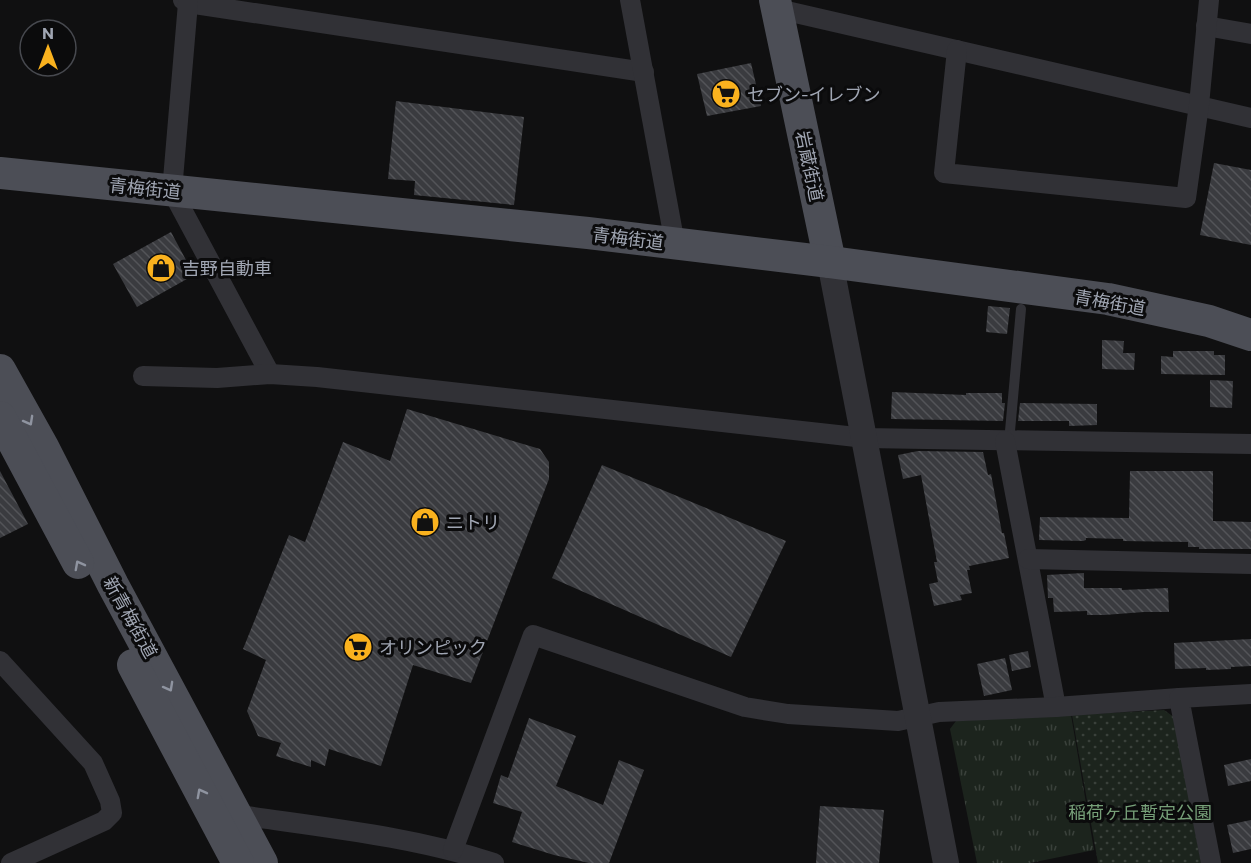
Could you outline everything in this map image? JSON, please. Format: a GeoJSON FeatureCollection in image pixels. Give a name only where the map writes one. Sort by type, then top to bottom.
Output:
{"type":"FeatureCollection","features":[{"type":"Feature","properties":{"kind":"main road","name":"岩蔵街道"},"geometry":{"type":"LineString","coordinates":[[777,4],[830,262]]}},
{"type":"Feature","properties":{"kind":"main road","name":"青梅街道"},"geometry":{"type":"LineString","coordinates":[[0,173],[830,262],[1131,303],[1209,321],[1251,335]]}},
{"type":"Feature","properties":{"kind":"main road","name":"新青梅街道"},"geometry":{"type":"LineString","coordinates":[[0,370],[43,447],[228,820],[238,863]]}},
{"type":"Feature","properties":{"kind":"main road","name":"新青梅街道"},"geometry":{"type":"LineString","coordinates":[[0,417],[228,820],[262,863]]}},
{"type":"Feature","properties":{"kind":"street"},"geometry":{"type":"LineString","coordinates":[[630,0],[675,244]]}},
{"type":"Feature","properties":{"kind":"street"},"geometry":{"type":"LineString","coordinates":[[957,50],[944,173],[1186,198],[1199,105],[1209,0]]}},
{"type":"Feature","properties":{"kind":"street"},"geometry":{"type":"LineString","coordinates":[[270,374],[172,191],[186,1],[644,72]]}},
{"type":"Feature","properties":{"kind":"street"},"geometry":{"type":"LineString","coordinates":[[777,4],[957,50],[1251,118]]}},
{"type":"Feature","properties":{"kind":"street"},"geometry":{"type":"LineString","coordinates":[[1206,26],[1251,34]]}},
{"type":"Feature","properties":{"kind":"street"},"geometry":{"type":"LineString","coordinates":[[830,262],[945,863]]}},
{"type":"Feature","properties":{"kind":"street"},"geometry":{"type":"LineString","coordinates":[[143,376],[217,378],[270,374],[328,378],[865,438],[1251,444]]}},
{"type":"Feature","properties":{"kind":"street"},"geometry":{"type":"LineString","coordinates":[[1007,441],[1056,707]]}},
{"type":"Feature","properties":{"kind":"street"},"geometry":{"type":"LineString","coordinates":[[1028,559],[1251,564]]}},
{"type":"Feature","properties":{"kind":"street"},"geometry":{"type":"LineString","coordinates":[[453,850],[533,635],[745,707],[788,714],[898,721],[939,712],[1251,694]]}},
{"type":"Feature","properties":{"kind":"street"},"geometry":{"type":"LineString","coordinates":[[0,661],[93,763],[110,801],[112,813],[104,821],[11,863]]}},
{"type":"Feature","properties":{"kind":"street"},"geometry":{"type":"LineString","coordinates":[[1179,698],[1211,863]]}},
{"type":"Feature","properties":{"kind":"street"},"geometry":{"type":"LineString","coordinates":[[228,820],[246,816],[356,832],[453,850],[494,863]]}},
{"type":"Feature","properties":{"kind":"lane"},"geometry":{"type":"LineString","coordinates":[[1007,441],[1021,309]]}},
{"type":"Feature","properties":{"kind":"green space","name":"稲荷ヶ丘暫定公園"},"geometry":{"type":"Polygon","coordinates":[[[1164,710],[1174,717],[1201,863],[1098,863],[1072,715],[1164,710]]]}},
{"type":"Feature","properties":{"kind":"green space"},"geometry":{"type":"Polygon","coordinates":[[[1071,715],[1094,850],[1030,863],[977,863],[950,729],[956,721],[1071,715]]]}},
{"type":"Feature","properties":{"kind":"building"},"geometry":{"type":"Polygon","coordinates":[[[751,63],[761,106],[707,116],[697,74],[751,63]]]}},
{"type":"Feature","properties":{"kind":"building"},"geometry":{"type":"Polygon","coordinates":[[[396,101],[524,117],[514,205],[414,195],[415,181],[388,179],[396,101]]]}},
{"type":"Feature","properties":{"kind":"building"},"geometry":{"type":"Polygon","coordinates":[[[1214,163],[1251,170],[1251,245],[1200,235],[1214,163]]]}},
{"type":"Feature","properties":{"kind":"building"},"geometry":{"type":"Polygon","coordinates":[[[171,232],[194,275],[137,307],[113,264],[171,232]]]}},
{"type":"Feature","properties":{"kind":"building"},"geometry":{"type":"Polygon","coordinates":[[[988,306],[1010,308],[1007,334],[986,332],[988,306]]]}},
{"type":"Feature","properties":{"kind":"building"},"geometry":{"type":"Polygon","coordinates":[[[1102,340],[1124,341],[1123,353],[1135,353],[1134,370],[1102,369],[1102,340]]]}},
{"type":"Feature","properties":{"kind":"building"},"geometry":{"type":"Polygon","coordinates":[[[1173,351],[1214,351],[1214,355],[1225,355],[1225,375],[1161,374],[1161,356],[1173,357],[1173,351]]]}},
{"type":"Feature","properties":{"kind":"building"},"geometry":{"type":"Polygon","coordinates":[[[1210,380],[1233,381],[1232,408],[1210,407],[1210,380]]]}},
{"type":"Feature","properties":{"kind":"building"},"geometry":{"type":"Polygon","coordinates":[[[892,392],[966,395],[966,393],[1002,393],[1002,403],[1005,403],[1003,421],[891,419],[892,392]]]}},
{"type":"Feature","properties":{"kind":"building"},"geometry":{"type":"Polygon","coordinates":[[[1020,403],[1097,404],[1097,425],[1069,426],[1069,421],[1018,421],[1020,403]]]}},
{"type":"Feature","properties":{"kind":"building"},"geometry":{"type":"Polygon","coordinates":[[[407,409],[540,449],[549,462],[549,479],[471,683],[413,665],[381,766],[329,749],[325,766],[311,760],[311,767],[276,756],[281,743],[258,736],[247,711],[266,660],[243,649],[289,535],[305,542],[343,442],[390,461],[407,409]]]}},
{"type":"Feature","properties":{"kind":"building"},"geometry":{"type":"Polygon","coordinates":[[[918,451],[983,452],[988,475],[991,474],[1009,558],[969,566],[970,570],[967,570],[972,593],[960,595],[962,600],[934,606],[929,584],[938,582],[934,562],[937,562],[921,475],[903,479],[898,455],[918,451]]]}},
{"type":"Feature","properties":{"kind":"building"},"geometry":{"type":"Polygon","coordinates":[[[602,465],[786,541],[731,657],[552,578],[602,465]]]}},
{"type":"Feature","properties":{"kind":"building"},"geometry":{"type":"Polygon","coordinates":[[[0,471],[28,524],[0,538],[0,471]]]}},
{"type":"Feature","properties":{"kind":"building"},"geometry":{"type":"Polygon","coordinates":[[[1130,471],[1213,471],[1213,521],[1251,522],[1251,549],[1199,549],[1199,547],[1188,547],[1188,542],[1123,541],[1123,539],[1039,540],[1040,517],[1129,518],[1130,471]]]}},
{"type":"Feature","properties":{"kind":"building"},"geometry":{"type":"Polygon","coordinates":[[[1084,573],[1084,588],[1122,588],[1122,590],[1168,588],[1169,612],[1087,615],[1087,611],[1054,612],[1053,598],[1048,598],[1047,575],[1084,573]]]}},
{"type":"Feature","properties":{"kind":"building"},"geometry":{"type":"Polygon","coordinates":[[[1251,639],[1251,666],[1206,670],[1206,668],[1175,669],[1174,643],[1251,639]]]}},
{"type":"Feature","properties":{"kind":"building"},"geometry":{"type":"Polygon","coordinates":[[[1028,651],[1031,667],[1012,671],[1009,655],[1028,651]]]}},
{"type":"Feature","properties":{"kind":"building"},"geometry":{"type":"Polygon","coordinates":[[[1005,658],[1012,690],[984,696],[977,664],[1005,658]]]}},
{"type":"Feature","properties":{"kind":"building"},"geometry":{"type":"Polygon","coordinates":[[[529,718],[576,736],[556,786],[603,805],[619,760],[644,770],[609,863],[589,863],[512,842],[522,812],[493,803],[501,775],[508,778],[529,718]]]}},
{"type":"Feature","properties":{"kind":"building"},"geometry":{"type":"Polygon","coordinates":[[[1251,759],[1251,781],[1228,786],[1224,765],[1251,759]]]}},
{"type":"Feature","properties":{"kind":"building"},"geometry":{"type":"Polygon","coordinates":[[[820,806],[884,810],[879,863],[816,863],[820,806]]]}},
{"type":"Feature","properties":{"kind":"building"},"geometry":{"type":"Polygon","coordinates":[[[1251,820],[1251,849],[1233,853],[1227,825],[1251,820]]]}},
{"type":"Feature","properties":{"kind":"place","name":"セブン-イレブン"},"geometry":{"type":"Point","coordinates":[726,94]}},
{"type":"Feature","properties":{"kind":"place","name":"吉野自動車"},"geometry":{"type":"Point","coordinates":[161,268]}},
{"type":"Feature","properties":{"kind":"place","name":"ニトリ"},"geometry":{"type":"Point","coordinates":[425,522]}},
{"type":"Feature","properties":{"kind":"place","name":"オリンピック"},"geometry":{"type":"Point","coordinates":[358,647]}}]}
